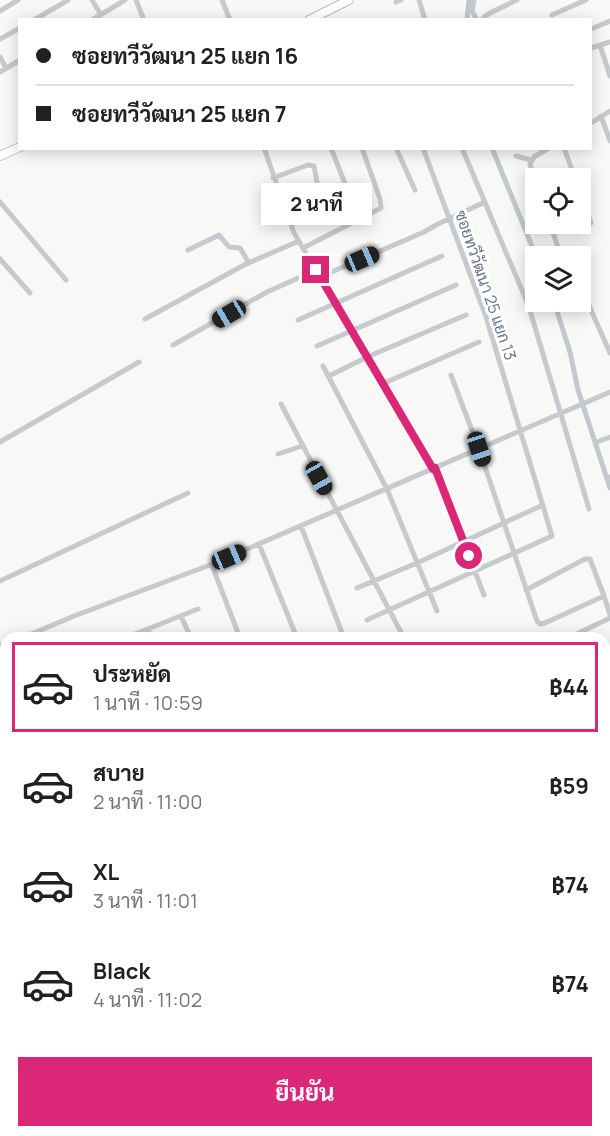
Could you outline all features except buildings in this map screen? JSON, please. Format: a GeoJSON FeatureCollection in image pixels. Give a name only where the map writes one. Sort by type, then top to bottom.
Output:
{"type":"FeatureCollection","features":[{"type":"Feature","properties":{"kind":"street"},"geometry":{"type":"LineString","coordinates":[[0,11],[18,0]]}},
{"type":"Feature","properties":{"kind":"street"},"geometry":{"type":"LineString","coordinates":[[37,18],[68,0]]}},
{"type":"Feature","properties":{"kind":"street"},"geometry":{"type":"LineString","coordinates":[[92,0],[100,15]]}},
{"type":"Feature","properties":{"kind":"street"},"geometry":{"type":"LineString","coordinates":[[95,18],[125,0]]}},
{"type":"Feature","properties":{"kind":"street"},"geometry":{"type":"LineString","coordinates":[[136,0],[143,18]]}},
{"type":"Feature","properties":{"kind":"street"},"geometry":{"type":"LineString","coordinates":[[222,0],[229,18]]}},
{"type":"Feature","properties":{"kind":"street"},"geometry":{"type":"LineString","coordinates":[[321,17],[349,0]]}},
{"type":"Feature","properties":{"kind":"street"},"geometry":{"type":"LineString","coordinates":[[419,0],[424,18]]}},
{"type":"Feature","properties":{"kind":"street"},"geometry":{"type":"LineString","coordinates":[[474,0],[472,11],[477,18]]}},
{"type":"Feature","properties":{"kind":"street"},"geometry":{"type":"LineString","coordinates":[[482,18],[517,0]]}},
{"type":"Feature","properties":{"kind":"street"},"geometry":{"type":"LineString","coordinates":[[552,15],[586,0]]}},
{"type":"Feature","properties":{"kind":"street"},"geometry":{"type":"LineString","coordinates":[[592,29],[610,21]]}},
{"type":"Feature","properties":{"kind":"street"},"geometry":{"type":"LineString","coordinates":[[0,39],[18,29]]}},
{"type":"Feature","properties":{"kind":"street"},"geometry":{"type":"LineString","coordinates":[[592,48],[610,42]]}},
{"type":"Feature","properties":{"kind":"street"},"geometry":{"type":"LineString","coordinates":[[600,45],[610,76]]}},
{"type":"Feature","properties":{"kind":"street"},"geometry":{"type":"LineString","coordinates":[[0,57],[6,68]]}},
{"type":"Feature","properties":{"kind":"street"},"geometry":{"type":"LineString","coordinates":[[0,72],[18,61]]}},
{"type":"Feature","properties":{"kind":"street"},"geometry":{"type":"LineString","coordinates":[[592,122],[610,111]]}},
{"type":"Feature","properties":{"kind":"street"},"geometry":{"type":"LineString","coordinates":[[602,116],[610,141]]}},
{"type":"Feature","properties":{"kind":"street"},"geometry":{"type":"LineString","coordinates":[[0,156],[18,148]]}},
{"type":"Feature","properties":{"kind":"street"},"geometry":{"type":"LineString","coordinates":[[265,150],[291,226],[366,357],[434,469],[484,595]]}},
{"type":"Feature","properties":{"kind":"street"},"geometry":{"type":"LineString","coordinates":[[332,150],[351,199]]}},
{"type":"Feature","properties":{"kind":"street"},"geometry":{"type":"LineString","coordinates":[[303,248],[381,208],[363,150]]}},
{"type":"Feature","properties":{"kind":"street"},"geometry":{"type":"LineString","coordinates":[[397,150],[415,190]]}},
{"type":"Feature","properties":{"kind":"street","name":"ซอยทวีวัฒนา 25 แยก 13"},"geometry":{"type":"LineString","coordinates":[[424,150],[486,317],[552,536],[513,554]]}},
{"type":"Feature","properties":{"kind":"street"},"geometry":{"type":"LineString","coordinates":[[463,150],[529,307],[589,509]]}},
{"type":"Feature","properties":{"kind":"street"},"geometry":{"type":"LineString","coordinates":[[530,168],[531,160],[546,150]]}},
{"type":"Feature","properties":{"kind":"street"},"geometry":{"type":"LineString","coordinates":[[565,150],[571,168]]}},
{"type":"Feature","properties":{"kind":"street"},"geometry":{"type":"LineString","coordinates":[[516,156],[531,160]]}},
{"type":"Feature","properties":{"kind":"street"},"geometry":{"type":"LineString","coordinates":[[273,178],[308,165],[314,166],[321,217]]}},
{"type":"Feature","properties":{"kind":"street"},"geometry":{"type":"LineString","coordinates":[[0,202],[66,280]]}},
{"type":"Feature","properties":{"kind":"street"},"geometry":{"type":"LineString","coordinates":[[320,277],[424,232],[485,202]]}},
{"type":"Feature","properties":{"kind":"street"},"geometry":{"type":"LineString","coordinates":[[188,250],[219,235],[229,247],[240,248],[249,263]]}},
{"type":"Feature","properties":{"kind":"street"},"geometry":{"type":"LineString","coordinates":[[145,319],[249,263],[299,241]]}},
{"type":"Feature","properties":{"kind":"street"},"geometry":{"type":"LineString","coordinates":[[298,320],[442,256]]}},
{"type":"Feature","properties":{"kind":"street"},"geometry":{"type":"LineString","coordinates":[[0,259],[30,292]]}},
{"type":"Feature","properties":{"kind":"street"},"geometry":{"type":"LineString","coordinates":[[173,345],[267,292],[316,270]]}},
{"type":"Feature","properties":{"kind":"street"},"geometry":{"type":"LineString","coordinates":[[317,346],[456,285]]}},
{"type":"Feature","properties":{"kind":"street"},"geometry":{"type":"LineString","coordinates":[[591,310],[610,353]]}},
{"type":"Feature","properties":{"kind":"street"},"geometry":{"type":"LineString","coordinates":[[329,376],[366,357],[465,315]]}},
{"type":"Feature","properties":{"kind":"street"},"geometry":{"type":"LineString","coordinates":[[382,384],[479,342]]}},
{"type":"Feature","properties":{"kind":"street"},"geometry":{"type":"LineString","coordinates":[[0,442],[139,362]]}},
{"type":"Feature","properties":{"kind":"street"},"geometry":{"type":"LineString","coordinates":[[323,366],[387,489],[437,612]]}},
{"type":"Feature","properties":{"kind":"street"},"geometry":{"type":"LineString","coordinates":[[451,375],[479,449],[536,618],[542,624],[604,596]]}},
{"type":"Feature","properties":{"kind":"street"},"geometry":{"type":"LineString","coordinates":[[36,632],[210,565],[610,392]]}},
{"type":"Feature","properties":{"kind":"street"},"geometry":{"type":"LineString","coordinates":[[281,404],[401,632]]}},
{"type":"Feature","properties":{"kind":"street"},"geometry":{"type":"LineString","coordinates":[[597,442],[610,437]]}},
{"type":"Feature","properties":{"kind":"street"},"geometry":{"type":"LineString","coordinates":[[278,454],[302,446]]}},
{"type":"Feature","properties":{"kind":"street"},"geometry":{"type":"LineString","coordinates":[[0,581],[188,493]]}},
{"type":"Feature","properties":{"kind":"street"},"geometry":{"type":"LineString","coordinates":[[357,588],[543,505]]}},
{"type":"Feature","properties":{"kind":"street"},"geometry":{"type":"LineString","coordinates":[[300,526],[342,632]]}},
{"type":"Feature","properties":{"kind":"street"},"geometry":{"type":"LineString","coordinates":[[259,544],[295,632]]}},
{"type":"Feature","properties":{"kind":"street"},"geometry":{"type":"LineString","coordinates":[[367,620],[513,554]]}},
{"type":"Feature","properties":{"kind":"street"},"geometry":{"type":"LineString","coordinates":[[526,590],[585,559],[590,559],[610,615]]}},
{"type":"Feature","properties":{"kind":"street"},"geometry":{"type":"LineString","coordinates":[[210,565],[239,632]]}},
{"type":"Feature","properties":{"kind":"street"},"geometry":{"type":"LineString","coordinates":[[140,632],[198,609]]}},
{"type":"Feature","properties":{"kind":"street"},"geometry":{"type":"LineString","coordinates":[[181,616],[188,632]]}},
{"type":"Feature","properties":{"kind":"waterway"},"geometry":{"type":"LineString","coordinates":[[467,18],[469,0]]}},
{"type":"Feature","properties":{"kind":"waterway"},"geometry":{"type":"LineString","coordinates":[[493,150],[532,246]]}},
{"type":"Feature","properties":{"kind":"waterway"},"geometry":{"type":"LineString","coordinates":[[557,312],[570,352],[578,390],[610,488]]}},
{"type":"Feature","properties":{"kind":"waterway"},"geometry":{"type":"LineString","coordinates":[[581,632],[610,618]]}},
{"type":"Feature","properties":{"kind":"route"},"geometry":{"type":"LineString","coordinates":[[316,270],[433,469],[435,468],[469,556]]}}]}
